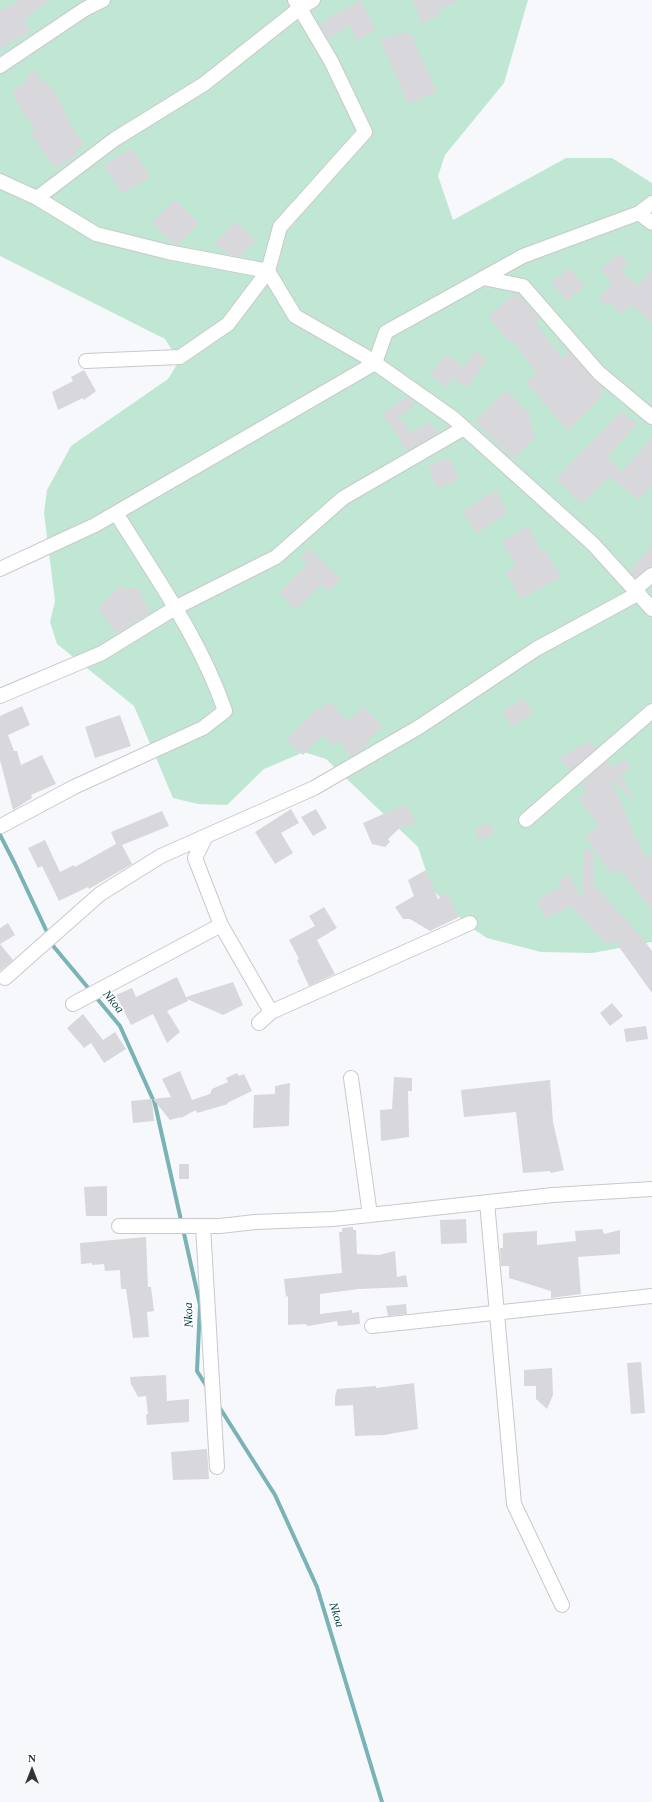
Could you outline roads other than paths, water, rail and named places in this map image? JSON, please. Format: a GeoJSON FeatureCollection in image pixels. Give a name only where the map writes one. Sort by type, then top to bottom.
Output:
{"type":"FeatureCollection","features":[{"type":"Feature","properties":{"kind":"street"},"geometry":{"type":"LineString","coordinates":[[0,66],[103,0]]}},
{"type":"Feature","properties":{"kind":"street"},"geometry":{"type":"LineString","coordinates":[[37,198],[115,139],[204,84],[298,4],[313,0]]}},
{"type":"Feature","properties":{"kind":"street"},"geometry":{"type":"LineString","coordinates":[[86,361],[180,357],[228,324],[268,271],[280,227],[365,132],[331,61],[298,4]]}},
{"type":"Feature","properties":{"kind":"street"},"geometry":{"type":"LineString","coordinates":[[0,180],[37,198],[96,234],[168,252],[268,271],[295,316],[375,363],[453,418],[593,544],[652,609]]}},
{"type":"Feature","properties":{"kind":"street"},"geometry":{"type":"LineString","coordinates":[[0,569],[95,525],[375,363],[386,332],[523,256],[639,213],[652,203]]}},
{"type":"Feature","properties":{"kind":"street"},"geometry":{"type":"LineString","coordinates":[[639,213],[652,223]]}},
{"type":"Feature","properties":{"kind":"street"},"geometry":{"type":"LineString","coordinates":[[483,278],[523,286],[599,373],[652,417]]}},
{"type":"Feature","properties":{"kind":"street"},"geometry":{"type":"LineString","coordinates":[[0,696],[102,653],[175,608],[276,557],[343,498],[464,428]]}},
{"type":"Feature","properties":{"kind":"street"},"geometry":{"type":"LineString","coordinates":[[1,826],[74,787],[203,728],[225,711],[216,683],[175,608],[116,513]]}},
{"type":"Feature","properties":{"kind":"street"},"geometry":{"type":"LineString","coordinates":[[5,978],[100,894],[161,856],[314,788],[419,727],[536,649],[637,591],[652,575]]}},
{"type":"Feature","properties":{"kind":"street"},"geometry":{"type":"LineString","coordinates":[[526,820],[652,711]]}},
{"type":"Feature","properties":{"kind":"street"},"geometry":{"type":"LineString","coordinates":[[206,836],[195,858],[221,925],[271,1012]]}},
{"type":"Feature","properties":{"kind":"street"},"geometry":{"type":"LineString","coordinates":[[259,1023],[271,1012],[470,923]]}},
{"type":"Feature","properties":{"kind":"street"},"geometry":{"type":"LineString","coordinates":[[73,1004],[221,925]]}},
{"type":"Feature","properties":{"kind":"street"},"geometry":{"type":"LineString","coordinates":[[351,1078],[370,1215]]}},
{"type":"Feature","properties":{"kind":"street"},"geometry":{"type":"LineString","coordinates":[[119,1226],[203,1226],[333,1219],[553,1195],[652,1189]]}},
{"type":"Feature","properties":{"kind":"street"},"geometry":{"type":"LineString","coordinates":[[487,1202],[514,1504],[562,1605]]}},
{"type":"Feature","properties":{"kind":"street"},"geometry":{"type":"LineString","coordinates":[[203,1226],[217,1467]]}},
{"type":"Feature","properties":{"kind":"street"},"geometry":{"type":"LineString","coordinates":[[372,1326],[497,1311],[652,1296]]}},
{"type":"Feature","properties":{"kind":"waterway","name":"Nkoa"},"geometry":{"type":"LineString","coordinates":[[0,835],[54,947],[120,1026],[155,1104],[200,1305],[197,1371],[207,1387]]}},
{"type":"Feature","properties":{"kind":"waterway","name":"Nkoa"},"geometry":{"type":"LineString","coordinates":[[218,1405],[275,1495],[317,1587],[382,1802]]}}]}
